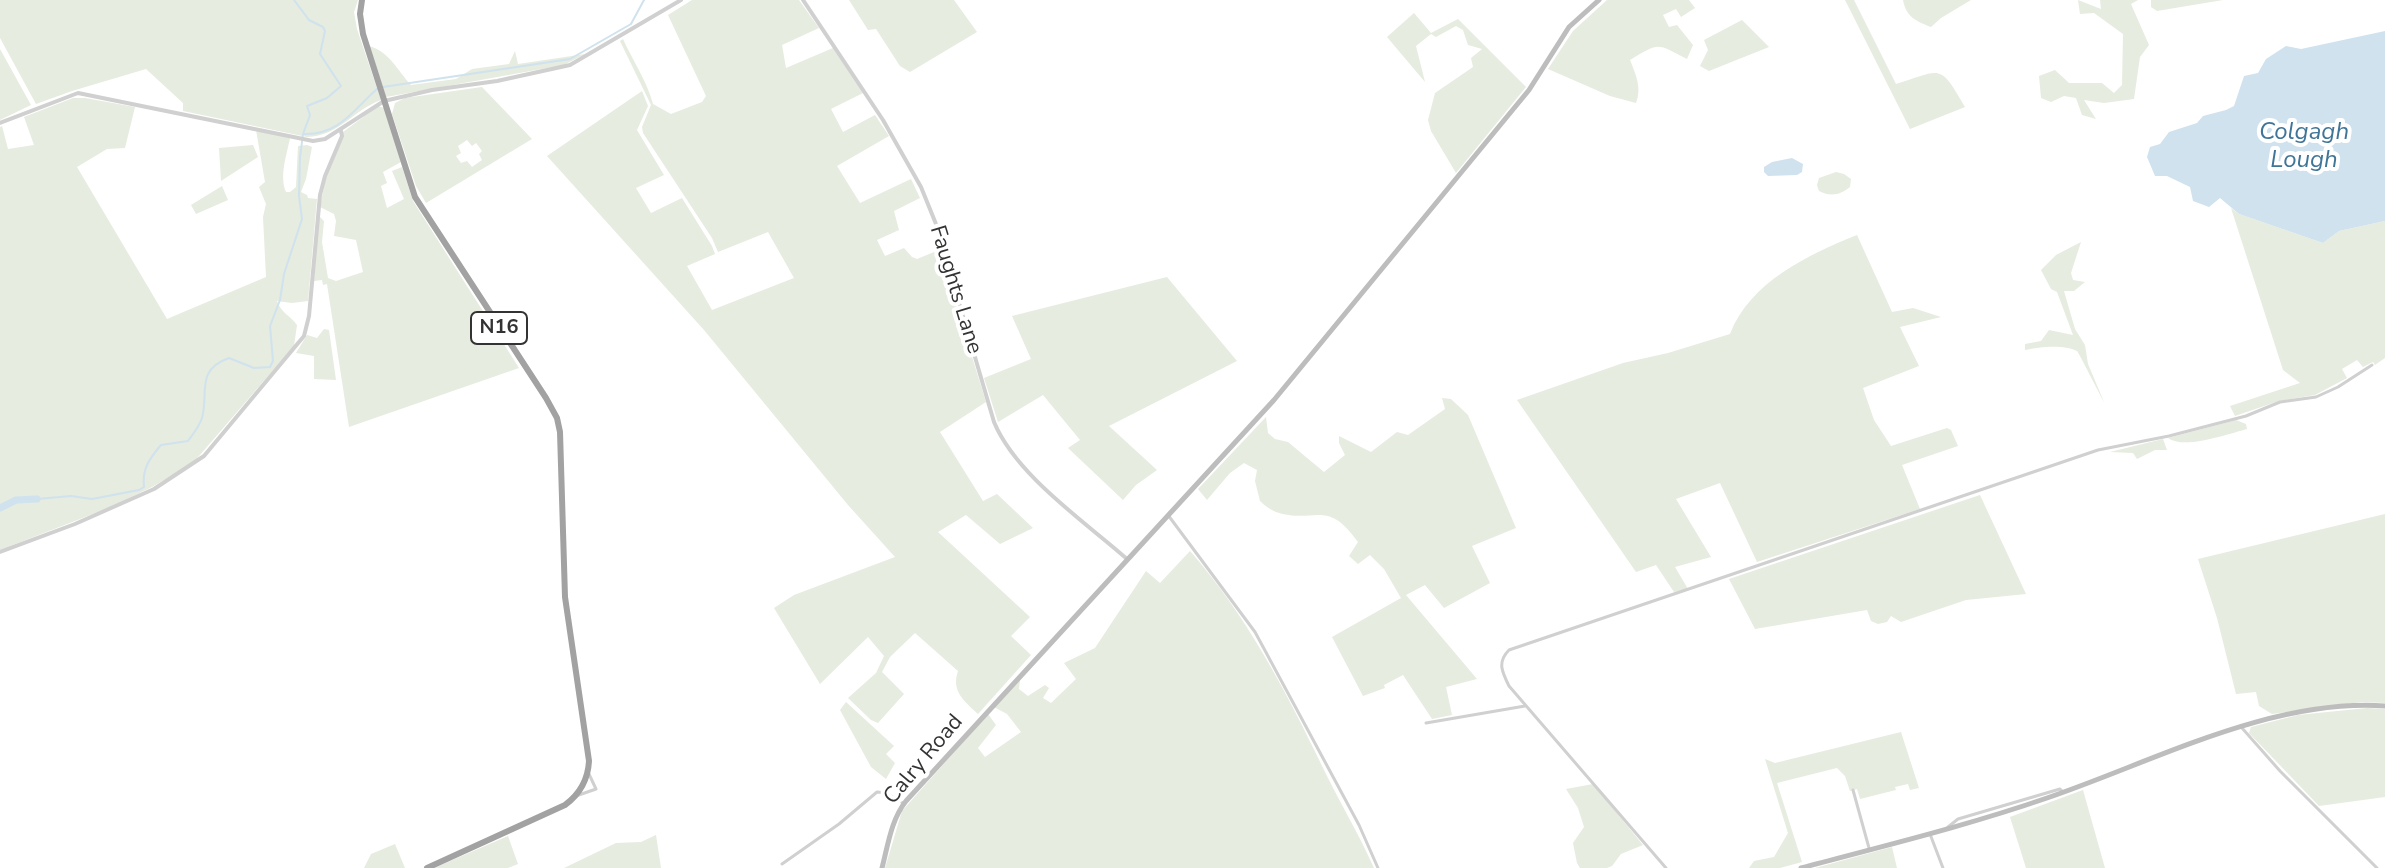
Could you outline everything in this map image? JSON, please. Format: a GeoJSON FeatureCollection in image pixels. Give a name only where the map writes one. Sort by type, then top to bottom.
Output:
{"type":"FeatureCollection","features":[{"type":"Feature","properties":{"kind":"highway","name":"N16"},"geometry":{"type":"LineString","coordinates":[[362,0],[360,24],[415,197],[546,398],[559,425],[565,597],[588,772]]}},
{"type":"Feature","properties":{"kind":"highway"},"geometry":{"type":"LineString","coordinates":[[427,868],[565,805],[576,796],[588,772]]}},
{"type":"Feature","properties":{"kind":"main road","name":"Calry Road"},"geometry":{"type":"LineString","coordinates":[[882,868],[890,833],[903,804],[1257,419],[1529,90],[1569,27],[1599,0]]}},
{"type":"Feature","properties":{"kind":"main road"},"geometry":{"type":"LineString","coordinates":[[1801,868],[1930,834],[2063,792],[2295,712],[2385,706]]}},
{"type":"Feature","properties":{"kind":"street"},"geometry":{"type":"LineString","coordinates":[[0,123],[78,93],[307,139],[325,139],[384,101],[563,68],[681,0]]}},
{"type":"Feature","properties":{"kind":"street","name":"Faughts Lane"},"geometry":{"type":"LineString","coordinates":[[803,0],[883,120],[921,187],[936,224],[994,422],[1004,443],[1038,481],[1127,559]]}},
{"type":"Feature","properties":{"kind":"street"},"geometry":{"type":"LineString","coordinates":[[0,552],[113,508],[154,489],[194,465],[298,345],[309,316],[320,195],[342,136],[341,130]]}},
{"type":"Feature","properties":{"kind":"street"},"geometry":{"type":"LineString","coordinates":[[1666,868],[1509,686],[1502,672],[1503,656],[1509,650],[2098,450],[2246,416],[2280,402],[2316,397],[2372,365]]}},
{"type":"Feature","properties":{"kind":"street"},"geometry":{"type":"LineString","coordinates":[[1168,515],[1255,632],[1359,825],[1378,868]]}},
{"type":"Feature","properties":{"kind":"street"},"geometry":{"type":"LineString","coordinates":[[1426,723],[1526,705]]}},
{"type":"Feature","properties":{"kind":"street"},"geometry":{"type":"LineString","coordinates":[[2242,728],[2280,771],[2377,868]]}},
{"type":"Feature","properties":{"kind":"street"},"geometry":{"type":"LineString","coordinates":[[576,796],[596,789],[588,772]]}},
{"type":"Feature","properties":{"kind":"street"},"geometry":{"type":"LineString","coordinates":[[1853,790],[1870,849]]}},
{"type":"Feature","properties":{"kind":"street"},"geometry":{"type":"LineString","coordinates":[[782,864],[839,824],[877,792],[886,793],[903,804]]}},
{"type":"Feature","properties":{"kind":"street"},"geometry":{"type":"LineString","coordinates":[[1930,834],[1943,868]]}},
{"type":"Feature","properties":{"kind":"shaded area"},"geometry":{"type":"Polygon","coordinates":[[[0,0],[358,0],[354,12],[357,29],[381,100],[328,132],[307,137],[183,111],[183,103],[146,69],[36,104],[0,38],[0,0]]]}},
{"type":"Feature","properties":{"kind":"shaded area"},"geometry":{"type":"Polygon","coordinates":[[[692,0],[799,0],[819,28],[782,45],[786,68],[833,48],[863,93],[831,109],[843,132],[875,115],[889,136],[837,166],[860,203],[911,179],[920,198],[894,211],[899,230],[877,240],[885,256],[904,248],[917,259],[939,250],[986,402],[940,432],[983,501],[997,494],[1033,528],[1000,544],[966,515],[938,532],[1030,617],[1011,636],[1031,655],[978,714],[958,690],[958,671],[915,633],[890,657],[882,672],[904,694],[878,723],[848,698],[876,673],[884,656],[868,637],[820,684],[774,608],[794,595],[895,557],[848,505],[704,330],[547,156],[642,91],[648,106],[637,130],[664,175],[636,188],[651,213],[682,198],[712,246],[715,254],[687,266],[712,310],[794,278],[768,232],[718,252],[643,133],[642,127],[651,105],[620,41],[623,39],[644,79],[653,104],[671,114],[702,102],[706,96],[668,15],[692,0]]]}},
{"type":"Feature","properties":{"kind":"shaded area"},"geometry":{"type":"Polygon","coordinates":[[[849,0],[954,0],[977,32],[910,72],[900,66],[876,29],[868,30],[849,0]]]}},
{"type":"Feature","properties":{"kind":"shaded area"},"geometry":{"type":"Polygon","coordinates":[[[1607,0],[1689,0],[1695,8],[1681,17],[1676,9],[1663,15],[1669,27],[1677,25],[1693,45],[1687,59],[1670,50],[1654,47],[1630,60],[1638,87],[1636,103],[1610,96],[1548,69],[1573,31],[1607,0]]]}},
{"type":"Feature","properties":{"kind":"shaded area"},"geometry":{"type":"Polygon","coordinates":[[[1845,0],[1854,0],[1896,84],[1938,73],[1950,82],[1965,107],[1910,129],[1845,0]]]}},
{"type":"Feature","properties":{"kind":"shaded area"},"geometry":{"type":"Polygon","coordinates":[[[1903,0],[1971,0],[1931,27],[1912,18],[1903,0]]]}},
{"type":"Feature","properties":{"kind":"shaded area"},"geometry":{"type":"Polygon","coordinates":[[[2078,0],[2101,9],[2100,0],[2138,0],[2131,4],[2149,45],[2140,57],[2134,99],[2104,103],[2084,100],[2096,119],[2082,115],[2076,98],[2064,96],[2051,102],[2041,98],[2039,76],[2055,70],[2069,83],[2102,83],[2114,93],[2122,85],[2123,34],[2094,13],[2080,14],[2078,0]]]}},
{"type":"Feature","properties":{"kind":"shaded area"},"geometry":{"type":"Polygon","coordinates":[[[2151,0],[2223,0],[2157,11],[2151,7],[2151,0]]]}},
{"type":"Feature","properties":{"kind":"shaded area"},"geometry":{"type":"Polygon","coordinates":[[[1414,13],[1431,33],[1458,19],[1526,87],[1456,173],[1431,131],[1428,120],[1435,93],[1473,67],[1471,58],[1482,49],[1468,45],[1463,30],[1456,26],[1436,37],[1431,34],[1416,46],[1425,82],[1387,37],[1414,13]]]}},
{"type":"Feature","properties":{"kind":"shaded area"},"geometry":{"type":"Polygon","coordinates":[[[1742,20],[1769,47],[1709,71],[1700,66],[1708,50],[1704,40],[1742,20]]]}},
{"type":"Feature","properties":{"kind":"shaded area"},"geometry":{"type":"Polygon","coordinates":[[[369,46],[388,57],[411,85],[456,79],[472,69],[509,64],[515,51],[518,64],[585,54],[564,65],[386,97],[369,46]]]}},
{"type":"Feature","properties":{"kind":"shaded area"},"geometry":{"type":"Polygon","coordinates":[[[0,49],[31,105],[0,120],[0,49]]]}},
{"type":"Feature","properties":{"kind":"shaded area"},"geometry":{"type":"Polygon","coordinates":[[[482,87],[532,139],[426,203],[416,186],[392,114],[395,103],[405,98],[482,87]],[[467,140],[458,146],[461,153],[456,156],[461,163],[467,161],[472,167],[482,160],[479,154],[482,151],[476,143],[472,146],[467,140]]]}},
{"type":"Feature","properties":{"kind":"shaded area"},"geometry":{"type":"Polygon","coordinates":[[[73,98],[135,107],[125,148],[107,149],[77,167],[167,319],[266,277],[263,217],[266,204],[259,187],[265,182],[256,130],[290,138],[283,172],[286,192],[296,187],[298,146],[312,147],[301,192],[308,198],[317,199],[308,301],[277,301],[297,325],[294,346],[193,463],[111,507],[0,550],[0,127],[8,149],[34,145],[24,117],[73,98]]]}},
{"type":"Feature","properties":{"kind":"shaded area"},"geometry":{"type":"Polygon","coordinates":[[[378,106],[384,108],[401,162],[383,172],[387,183],[381,186],[387,208],[404,199],[392,171],[402,167],[413,201],[519,368],[349,427],[327,284],[323,285],[322,280],[314,281],[319,216],[324,221],[322,242],[328,278],[336,281],[363,272],[356,240],[334,236],[334,214],[320,207],[326,176],[343,132],[378,106]]]}},
{"type":"Feature","properties":{"kind":"shaded area"},"geometry":{"type":"Polygon","coordinates":[[[253,145],[258,157],[221,181],[219,148],[253,145]]]}},
{"type":"Feature","properties":{"kind":"shaded area"},"geometry":{"type":"Polygon","coordinates":[[[1836,172],[1851,179],[1850,187],[1835,194],[1819,191],[1819,178],[1836,172]]]}},
{"type":"Feature","properties":{"kind":"shaded area"},"geometry":{"type":"Polygon","coordinates":[[[222,186],[228,200],[196,214],[191,205],[222,186]]]}},
{"type":"Feature","properties":{"kind":"shaded area"},"geometry":{"type":"Polygon","coordinates":[[[2231,208],[2239,214],[2323,243],[2339,231],[2385,221],[2385,358],[2375,365],[2373,362],[2363,367],[2357,360],[2342,369],[2347,378],[2315,395],[2279,401],[2235,416],[2230,406],[2300,383],[2283,370],[2231,208]]]}},
{"type":"Feature","properties":{"kind":"shaded area"},"geometry":{"type":"Polygon","coordinates":[[[1857,235],[1892,312],[1913,308],[1941,317],[1900,327],[1919,366],[1863,388],[1874,420],[1891,446],[1947,428],[1951,430],[1958,446],[1902,465],[1920,509],[1757,562],[1720,483],[1676,499],[1711,557],[1675,567],[1688,589],[1674,592],[1656,565],[1636,572],[1517,400],[1623,363],[1730,334],[1751,299],[1766,285],[1801,261],[1857,235]]]}},
{"type":"Feature","properties":{"kind":"shaded area"},"geometry":{"type":"Polygon","coordinates":[[[2081,242],[2071,273],[2073,280],[2085,282],[2074,291],[2064,291],[2075,329],[2085,345],[2088,364],[2104,402],[2077,351],[2058,347],[2025,350],[2025,344],[2041,341],[2049,330],[2073,335],[2057,292],[2051,289],[2041,270],[2056,255],[2081,242]]]}},
{"type":"Feature","properties":{"kind":"shaded area"},"geometry":{"type":"Polygon","coordinates":[[[1167,277],[1237,361],[1109,426],[1157,470],[1136,485],[1123,500],[1068,448],[1080,440],[1043,395],[998,422],[984,378],[1031,359],[1012,316],[1167,277]]]}},
{"type":"Feature","properties":{"kind":"shaded area"},"geometry":{"type":"Polygon","coordinates":[[[324,329],[329,330],[336,380],[314,379],[314,356],[296,353],[307,335],[317,338],[324,329]]]}},
{"type":"Feature","properties":{"kind":"shaded area"},"geometry":{"type":"Polygon","coordinates":[[[1442,398],[1451,399],[1468,415],[1516,528],[1472,546],[1490,583],[1444,608],[1425,585],[1406,595],[1477,679],[1446,687],[1452,715],[1432,719],[1403,675],[1384,685],[1385,688],[1363,696],[1332,637],[1401,598],[1384,569],[1370,555],[1358,564],[1349,556],[1358,542],[1347,528],[1328,516],[1289,515],[1270,509],[1260,501],[1255,481],[1257,470],[1244,463],[1230,473],[1207,500],[1198,489],[1266,417],[1268,433],[1275,439],[1288,442],[1324,472],[1345,455],[1339,436],[1371,452],[1397,432],[1408,435],[1445,409],[1442,398]]]}},
{"type":"Feature","properties":{"kind":"shaded area"},"geometry":{"type":"Polygon","coordinates":[[[2236,420],[2246,424],[2247,429],[2195,442],[2168,438],[2236,420]]]}},
{"type":"Feature","properties":{"kind":"shaded area"},"geometry":{"type":"Polygon","coordinates":[[[2163,439],[2167,450],[2155,450],[2137,459],[2133,453],[2110,452],[2163,439]]]}},
{"type":"Feature","properties":{"kind":"shaded area"},"geometry":{"type":"Polygon","coordinates":[[[1980,495],[2026,594],[1966,600],[1901,622],[1891,616],[1887,622],[1878,624],[1871,621],[1867,610],[1755,629],[1729,579],[1980,495]]]}},
{"type":"Feature","properties":{"kind":"shaded area"},"geometry":{"type":"Polygon","coordinates":[[[2385,514],[2385,703],[2362,702],[2272,714],[2259,706],[2256,692],[2236,694],[2198,559],[2385,514]]]}},
{"type":"Feature","properties":{"kind":"shaded area"},"geometry":{"type":"Polygon","coordinates":[[[1190,551],[1230,602],[1264,656],[1374,868],[885,868],[902,811],[988,714],[996,725],[978,748],[985,757],[1021,732],[1007,714],[994,707],[1020,680],[1019,689],[1028,696],[1045,685],[1049,688],[1043,698],[1051,703],[1076,679],[1064,663],[1095,648],[1146,571],[1160,583],[1190,551]]]}},
{"type":"Feature","properties":{"kind":"shaded area"},"geometry":{"type":"Polygon","coordinates":[[[846,702],[894,746],[886,754],[895,763],[886,779],[871,767],[840,710],[846,702]]]}},
{"type":"Feature","properties":{"kind":"shaded area"},"geometry":{"type":"Polygon","coordinates":[[[2385,709],[2385,797],[2319,806],[2249,733],[2251,727],[2298,715],[2385,709]]]}},
{"type":"Feature","properties":{"kind":"shaded area"},"geometry":{"type":"Polygon","coordinates":[[[1901,732],[1919,788],[1910,790],[1908,784],[1860,799],[1857,789],[1850,791],[1845,776],[1837,768],[1777,783],[1802,862],[1780,868],[1749,868],[1754,861],[1774,857],[1788,833],[1765,759],[1775,763],[1901,732]]]}},
{"type":"Feature","properties":{"kind":"shaded area"},"geometry":{"type":"Polygon","coordinates":[[[1593,784],[1643,845],[1621,854],[1607,868],[1580,868],[1573,843],[1584,827],[1578,808],[1566,789],[1593,784]]]}},
{"type":"Feature","properties":{"kind":"shaded area"},"geometry":{"type":"Polygon","coordinates":[[[2083,790],[2105,868],[2026,868],[2010,817],[2083,790]]]}},
{"type":"Feature","properties":{"kind":"shaded area"},"geometry":{"type":"Polygon","coordinates":[[[656,835],[661,868],[564,868],[616,843],[641,842],[656,835]]]}},
{"type":"Feature","properties":{"kind":"shaded area"},"geometry":{"type":"Polygon","coordinates":[[[508,836],[518,864],[508,868],[434,868],[508,836]]]}},
{"type":"Feature","properties":{"kind":"shaded area"},"geometry":{"type":"Polygon","coordinates":[[[395,844],[405,868],[364,868],[371,854],[395,844]]]}},
{"type":"Feature","properties":{"kind":"shaded area"},"geometry":{"type":"Polygon","coordinates":[[[1892,847],[1897,868],[1815,868],[1892,847]]]}},
{"type":"Feature","properties":{"kind":"water","name":"Colgagh Lough"},"geometry":{"type":"Polygon","coordinates":[[[2385,31],[2385,221],[2339,231],[2323,243],[2239,214],[2220,198],[2209,207],[2193,201],[2190,187],[2167,176],[2155,176],[2147,157],[2150,147],[2160,144],[2169,132],[2234,106],[2244,76],[2258,73],[2266,59],[2286,46],[2301,49],[2385,31]]]}},
{"type":"Feature","properties":{"kind":"water"},"geometry":{"type":"Polygon","coordinates":[[[1792,158],[1803,164],[1802,172],[1797,175],[1768,176],[1764,172],[1764,167],[1772,162],[1792,158]]]}},
{"type":"Feature","properties":{"kind":"waterway"},"geometry":{"type":"LineString","coordinates":[[37,499],[71,496],[92,499],[139,490],[144,487],[147,464],[161,445],[188,441],[198,427],[204,409],[205,383],[211,369],[229,358],[254,368],[270,367],[273,361],[270,326],[302,219],[300,157],[303,134],[310,115],[307,106],[327,98],[341,86],[320,54],[325,31],[323,27],[309,20],[294,0]]}},
{"type":"Feature","properties":{"kind":"waterway"},"geometry":{"type":"LineString","coordinates":[[383,87],[570,59],[631,24],[644,0]]}},
{"type":"Feature","properties":{"kind":"waterway"},"geometry":{"type":"LineString","coordinates":[[304,134],[317,133],[337,125],[377,89]]}},
{"type":"Feature","properties":{"kind":"waterway"},"geometry":{"type":"LineString","coordinates":[[0,508],[16,500],[37,499]]}}]}
